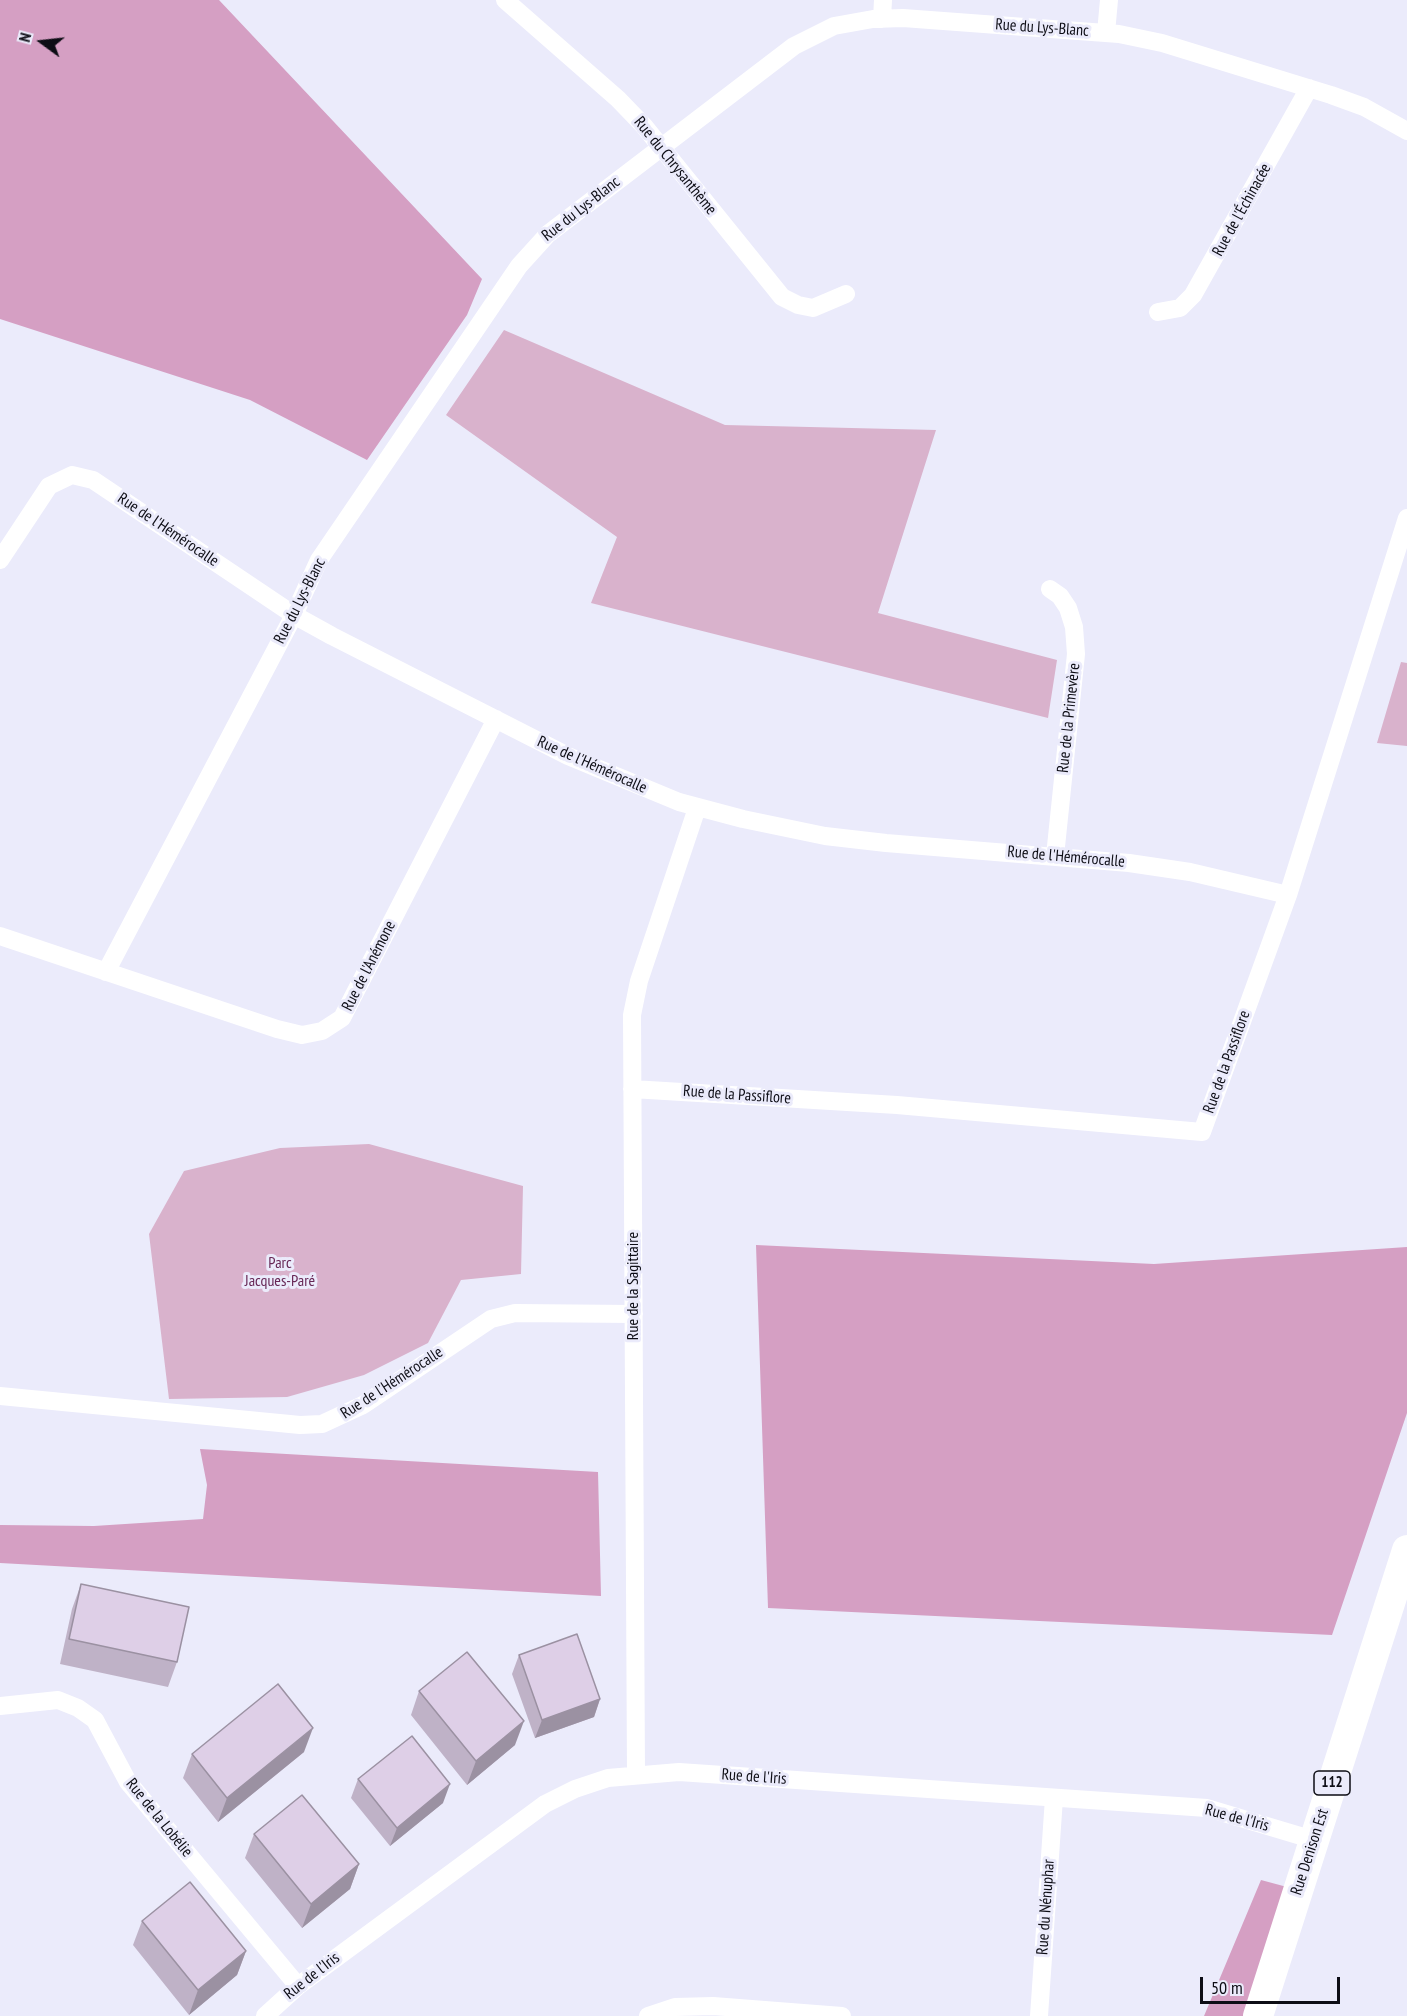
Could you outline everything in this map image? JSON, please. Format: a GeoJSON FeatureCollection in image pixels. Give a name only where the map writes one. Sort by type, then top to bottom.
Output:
{"type":"FeatureCollection","features":[{"type":"Feature","properties":{"kind":"main road","name":"Rue Denison Est"},"geometry":{"type":"LineString","coordinates":[[1258,2016],[1407,1550]]}},
{"type":"Feature","properties":{"kind":"street","name":"Rue du Chrysanthème"},"geometry":{"type":"LineString","coordinates":[[505,0],[618,99],[782,297],[798,305],[813,308],[846,294]]}},
{"type":"Feature","properties":{"kind":"street"},"geometry":{"type":"LineString","coordinates":[[882,19],[883,0]]}},
{"type":"Feature","properties":{"kind":"street"},"geometry":{"type":"LineString","coordinates":[[1106,33],[1108,0]]}},
{"type":"Feature","properties":{"kind":"street","name":"Rue du Lys-Blanc"},"geometry":{"type":"LineString","coordinates":[[106,972],[294,615],[320,560],[519,266],[548,234],[794,46],[834,26],[903,18],[1142,37],[1364,107],[1407,130]]}},
{"type":"Feature","properties":{"kind":"street","name":"Rue de l'Échinacée"},"geometry":{"type":"LineString","coordinates":[[1158,312],[1180,308],[1199,287],[1309,88]]}},
{"type":"Feature","properties":{"kind":"street","name":"Rue de l'Hémérocalle"},"geometry":{"type":"LineString","coordinates":[[0,560],[49,486],[72,475],[93,480],[294,615],[568,756],[697,808],[825,836],[1055,856],[1190,872],[1288,895]]}},
{"type":"Feature","properties":{"kind":"street","name":"Rue de la Passiflore"},"geometry":{"type":"LineString","coordinates":[[632,1089],[897,1105],[1202,1132],[1288,895],[1407,518]]}},
{"type":"Feature","properties":{"kind":"street","name":"Rue de la Primevère"},"geometry":{"type":"LineString","coordinates":[[1050,589],[1060,596],[1068,608],[1074,627],[1076,654],[1055,856]]}},
{"type":"Feature","properties":{"kind":"street","name":"Rue de l'Anémone"},"geometry":{"type":"LineString","coordinates":[[0,936],[302,1035],[322,1031],[342,1018],[496,719]]}},
{"type":"Feature","properties":{"kind":"street","name":"Rue de la Sagittaire"},"geometry":{"type":"LineString","coordinates":[[636,1774],[632,1089],[634,998],[697,808]]}},
{"type":"Feature","properties":{"kind":"street","name":"Rue de l'Hémérocalle"},"geometry":{"type":"LineString","coordinates":[[0,1396],[300,1425],[322,1424],[363,1406],[491,1319],[515,1313],[634,1314]]}},
{"type":"Feature","properties":{"kind":"street","name":"Rue de la Lobélie"},"geometry":{"type":"LineString","coordinates":[[0,1706],[58,1700],[78,1708],[95,1720],[128,1782],[298,1986]]}},
{"type":"Feature","properties":{"kind":"street","name":"Rue de l'Iris"},"geometry":{"type":"LineString","coordinates":[[265,2016],[298,1986],[544,1804],[575,1789],[608,1778],[679,1772],[1207,1808],[1314,1840]]}},
{"type":"Feature","properties":{"kind":"street","name":"Rue du Nénuphar"},"geometry":{"type":"LineString","coordinates":[[1039,2016],[1054,1798]]}},
{"type":"Feature","properties":{"kind":"street"},"geometry":{"type":"LineString","coordinates":[[648,2016],[675,2007],[712,2006],[842,2016]]}},
{"type":"Feature","properties":{"kind":"green space"},"geometry":{"type":"Polygon","coordinates":[[[504,330],[725,425],[936,430],[878,613],[1057,660],[1048,718],[591,603],[617,537],[446,415],[504,330]]]}},
{"type":"Feature","properties":{"kind":"green space"},"geometry":{"type":"Polygon","coordinates":[[[1401,662],[1407,663],[1407,746],[1377,743],[1401,662]]]}},
{"type":"Feature","properties":{"kind":"green space","name":"Parc Jacques-Paré"},"geometry":{"type":"Polygon","coordinates":[[[369,1144],[523,1186],[521,1274],[461,1280],[428,1343],[364,1375],[287,1397],[169,1399],[149,1234],[184,1171],[280,1148],[369,1144]]]}},
{"type":"Feature","properties":{"kind":"shaded area"},"geometry":{"type":"Polygon","coordinates":[[[0,0],[219,0],[482,279],[467,315],[367,460],[250,400],[0,319],[0,0]]]}},
{"type":"Feature","properties":{"kind":"shaded area"},"geometry":{"type":"Polygon","coordinates":[[[756,1245],[1154,1264],[1407,1247],[1407,1413],[1332,1635],[768,1608],[756,1245]]]}},
{"type":"Feature","properties":{"kind":"shaded area"},"geometry":{"type":"Polygon","coordinates":[[[200,1449],[598,1472],[601,1596],[0,1563],[0,1525],[94,1526],[203,1519],[207,1485],[200,1449]]]}},
{"type":"Feature","properties":{"kind":"shaded area"},"geometry":{"type":"Polygon","coordinates":[[[1261,1880],[1287,1887],[1247,2016],[1204,2016],[1261,1880]]]}},
{"type":"Feature","properties":{"kind":"building"},"geometry":{"type":"Polygon","coordinates":[[[81,1584],[189,1607],[177,1662],[69,1639],[81,1584]]]}},
{"type":"Feature","properties":{"kind":"building"},"geometry":{"type":"Polygon","coordinates":[[[577,1634],[600,1699],[542,1720],[519,1655],[577,1634]]]}},
{"type":"Feature","properties":{"kind":"building"},"geometry":{"type":"Polygon","coordinates":[[[467,1652],[524,1721],[476,1761],[419,1691],[467,1652]]]}},
{"type":"Feature","properties":{"kind":"building"},"geometry":{"type":"Polygon","coordinates":[[[278,1684],[313,1728],[227,1798],[192,1754],[278,1684]]]}},
{"type":"Feature","properties":{"kind":"building"},"geometry":{"type":"Polygon","coordinates":[[[412,1736],[450,1784],[397,1828],[358,1779],[412,1736]]]}},
{"type":"Feature","properties":{"kind":"building"},"geometry":{"type":"Polygon","coordinates":[[[302,1795],[359,1864],[311,1904],[254,1834],[302,1795]]]}},
{"type":"Feature","properties":{"kind":"building"},"geometry":{"type":"Polygon","coordinates":[[[190,1882],[246,1951],[198,1990],[142,1921],[190,1882]]]}}]}
